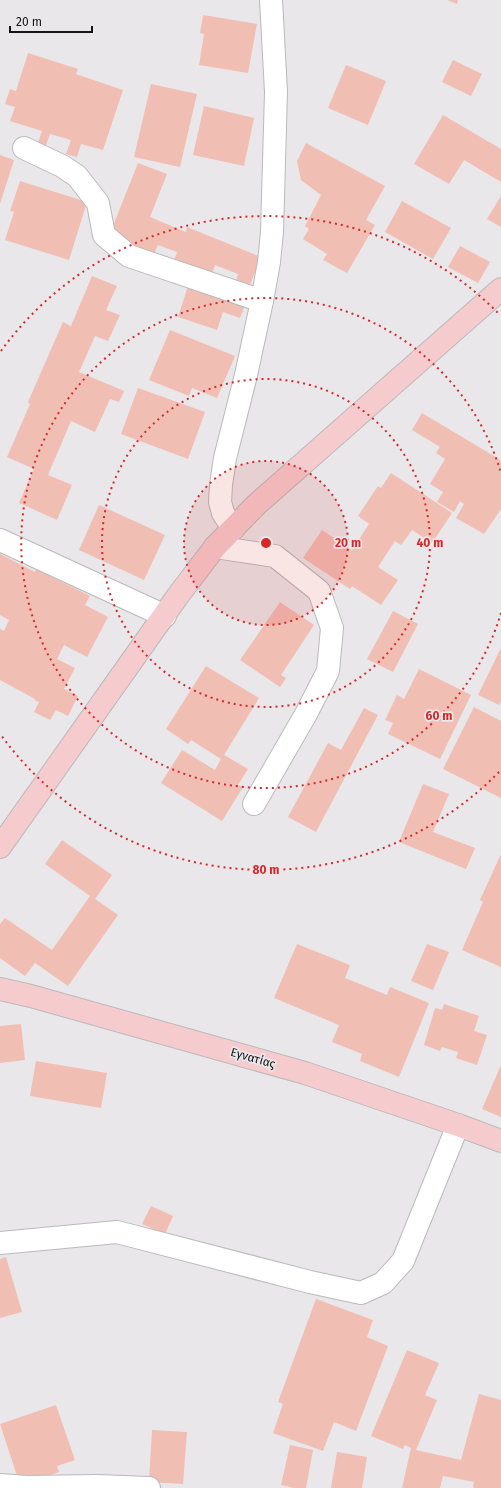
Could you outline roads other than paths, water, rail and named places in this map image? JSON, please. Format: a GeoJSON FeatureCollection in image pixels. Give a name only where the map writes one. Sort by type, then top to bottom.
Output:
{"type":"FeatureCollection","features":[{"type":"Feature","properties":{"kind":"street"},"geometry":{"type":"LineString","coordinates":[[233,529],[223,513],[220,502],[221,485],[262,301],[269,262],[272,232],[276,92],[271,0]]}},
{"type":"Feature","properties":{"kind":"street"},"geometry":{"type":"LineString","coordinates":[[24,148],[62,166],[77,176],[98,203],[104,235],[129,256],[262,301]]}},
{"type":"Feature","properties":{"kind":"street"},"geometry":{"type":"LineString","coordinates":[[0,847],[195,573],[216,547],[256,505],[501,289]]}},
{"type":"Feature","properties":{"kind":"street"},"geometry":{"type":"LineString","coordinates":[[0,540],[165,616]]}},
{"type":"Feature","properties":{"kind":"street"},"geometry":{"type":"LineString","coordinates":[[216,547],[275,556],[319,591],[332,628],[328,671],[306,714],[254,804]]}},
{"type":"Feature","properties":{"kind":"street","name":"Εγνατίας"},"geometry":{"type":"LineString","coordinates":[[0,989],[46,1000],[305,1073],[501,1141]]}},
{"type":"Feature","properties":{"kind":"street"},"geometry":{"type":"LineString","coordinates":[[0,1243],[117,1232],[310,1282],[361,1293],[383,1283],[403,1261],[458,1125]]}},
{"type":"Feature","properties":{"kind":"street"},"geometry":{"type":"LineString","coordinates":[[0,1485],[27,1487],[97,1486],[149,1488]]}}]}
